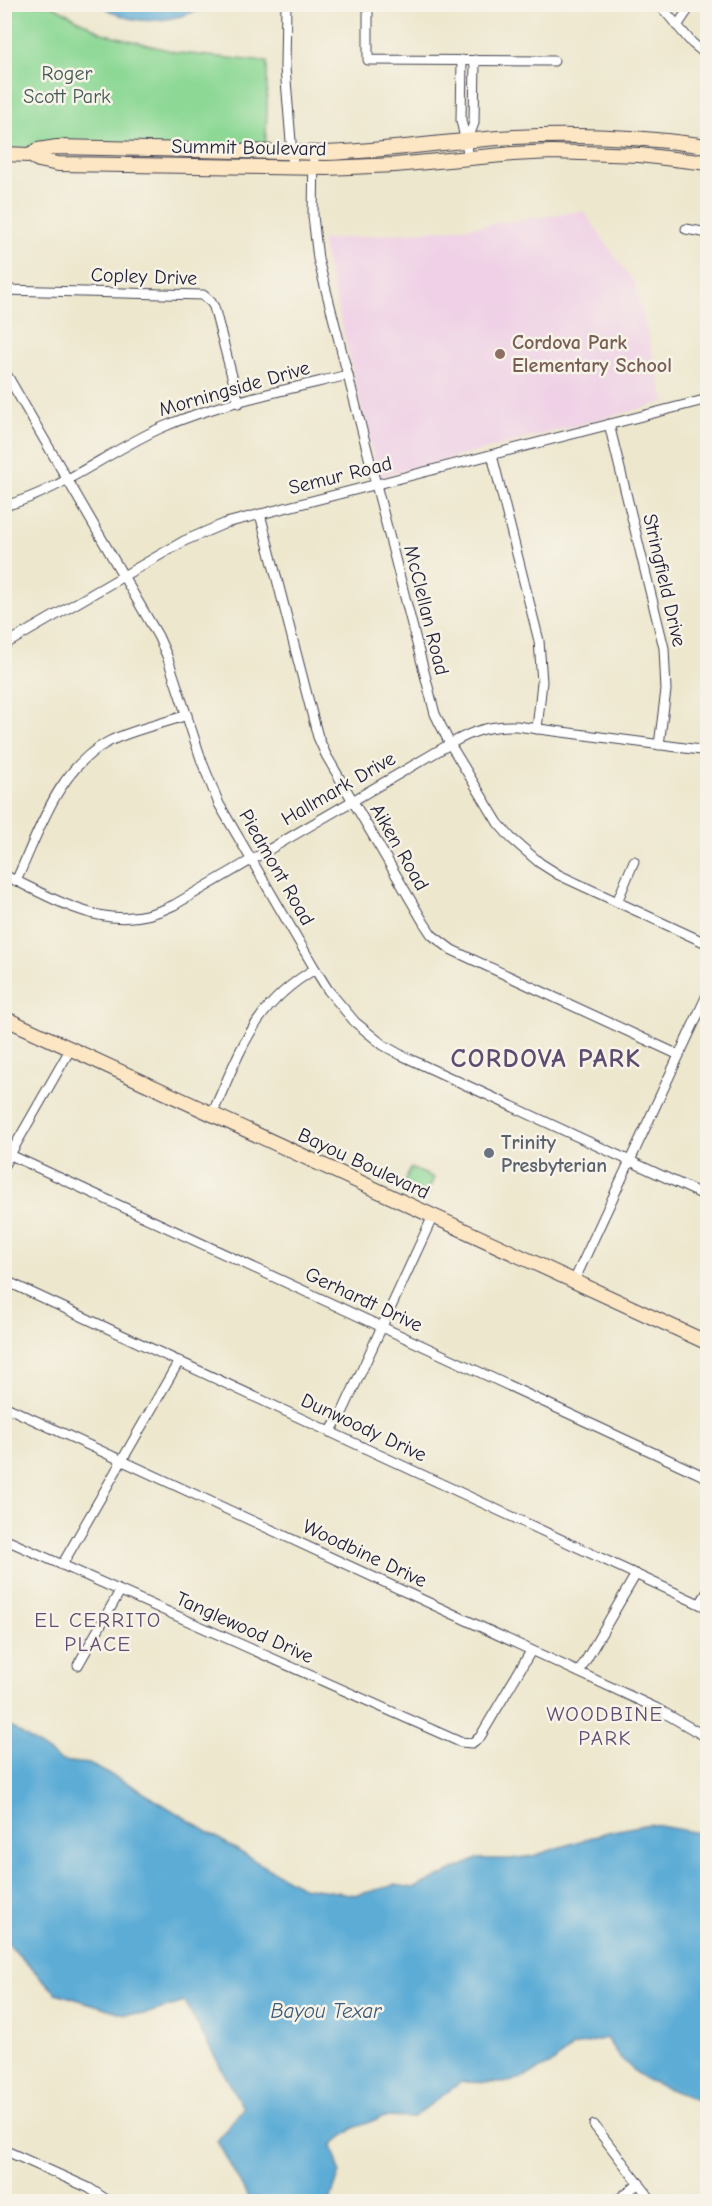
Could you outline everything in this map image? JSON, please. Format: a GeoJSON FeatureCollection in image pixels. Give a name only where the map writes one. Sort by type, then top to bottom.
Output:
{"type":"FeatureCollection","features":[{"type":"Feature","properties":{"kind":"main road","name":"Summit Boulevard"},"geometry":{"type":"LineString","coordinates":[[293,159],[314,152],[365,152],[467,141],[566,135],[619,137],[708,146]]}},
{"type":"Feature","properties":{"kind":"main road","name":"Summit Boulevard"},"geometry":{"type":"LineString","coordinates":[[4,154],[29,155],[38,150],[57,147],[293,159],[314,167],[395,165],[469,157],[585,152],[639,155],[708,163]]}},
{"type":"Feature","properties":{"kind":"main road","name":"Bayou Boulevard"},"geometry":{"type":"LineString","coordinates":[[4,1018],[708,1343]]}},
{"type":"Feature","properties":{"kind":"street"},"geometry":{"type":"LineString","coordinates":[[286,4],[285,68],[293,159]]}},
{"type":"Feature","properties":{"kind":"street"},"geometry":{"type":"LineString","coordinates":[[368,4],[368,64],[462,60],[554,61]]}},
{"type":"Feature","properties":{"kind":"street"},"geometry":{"type":"LineString","coordinates":[[659,4],[697,48],[708,56]]}},
{"type":"Feature","properties":{"kind":"street"},"geometry":{"type":"LineString","coordinates":[[677,26],[692,4]]}},
{"type":"Feature","properties":{"kind":"street"},"geometry":{"type":"LineString","coordinates":[[689,55],[697,48]]}},
{"type":"Feature","properties":{"kind":"street"},"geometry":{"type":"LineString","coordinates":[[462,60],[461,120],[469,157]]}},
{"type":"Feature","properties":{"kind":"street"},"geometry":{"type":"LineString","coordinates":[[467,141],[474,123],[475,60]]}},
{"type":"Feature","properties":{"kind":"street"},"geometry":{"type":"LineString","coordinates":[[687,160],[688,143]]}},
{"type":"Feature","properties":{"kind":"street","name":"McClellan Road"},"geometry":{"type":"LineString","coordinates":[[314,152],[314,216],[318,259],[435,714],[489,811],[511,838],[540,863],[559,875],[708,944]]}},
{"type":"Feature","properties":{"kind":"street"},"geometry":{"type":"LineString","coordinates":[[686,229],[708,233]]}},
{"type":"Feature","properties":{"kind":"street","name":"Copley Drive"},"geometry":{"type":"LineString","coordinates":[[4,290],[203,295],[213,307],[239,403]]}},
{"type":"Feature","properties":{"kind":"street","name":"Piedmont Road"},"geometry":{"type":"LineString","coordinates":[[4,370],[8,382],[158,636],[208,780],[219,804],[315,969],[340,1007],[383,1045],[401,1055],[708,1197]]}},
{"type":"Feature","properties":{"kind":"street","name":"Morningside Drive"},"geometry":{"type":"LineString","coordinates":[[4,506],[36,495],[166,425],[198,414],[348,375]]}},
{"type":"Feature","properties":{"kind":"street","name":"Semur Road"},"geometry":{"type":"LineString","coordinates":[[4,645],[205,531],[260,514],[708,399]]}},
{"type":"Feature","properties":{"kind":"street","name":"Stringfield Drive"},"geometry":{"type":"LineString","coordinates":[[609,424],[664,648],[666,690],[659,745]]}},
{"type":"Feature","properties":{"kind":"street"},"geometry":{"type":"LineString","coordinates":[[492,454],[539,641],[542,682],[537,729]]}},
{"type":"Feature","properties":{"kind":"street","name":"Aiken Road"},"geometry":{"type":"LineString","coordinates":[[260,514],[318,737],[352,801],[424,923],[442,943],[452,950],[679,1055]]}},
{"type":"Feature","properties":{"kind":"street"},"geometry":{"type":"LineString","coordinates":[[16,881],[60,788],[80,762],[112,740],[187,715]]}},
{"type":"Feature","properties":{"kind":"street","name":"Hallmark Drive"},"geometry":{"type":"LineString","coordinates":[[4,875],[78,910],[97,916],[123,919],[153,914],[168,908],[466,734],[502,726],[708,751]]}},
{"type":"Feature","properties":{"kind":"street"},"geometry":{"type":"LineString","coordinates":[[617,902],[634,861]]}},
{"type":"Feature","properties":{"kind":"street"},"geometry":{"type":"LineString","coordinates":[[212,1114],[251,1029],[261,1014],[283,991],[315,969]]}},
{"type":"Feature","properties":{"kind":"street"},"geometry":{"type":"LineString","coordinates":[[574,1281],[708,993]]}},
{"type":"Feature","properties":{"kind":"street"},"geometry":{"type":"LineString","coordinates":[[4,1165],[7,1154],[70,1048]]}},
{"type":"Feature","properties":{"kind":"street","name":"Gerhardt Drive"},"geometry":{"type":"LineString","coordinates":[[7,1154],[708,1478]]}},
{"type":"Feature","properties":{"kind":"street"},"geometry":{"type":"LineString","coordinates":[[330,1432],[343,1411],[433,1216]]}},
{"type":"Feature","properties":{"kind":"street","name":"Dunwoody Drive"},"geometry":{"type":"LineString","coordinates":[[4,1280],[704,1606]]}},
{"type":"Feature","properties":{"kind":"street"},"geometry":{"type":"LineString","coordinates":[[62,1565],[179,1361]]}},
{"type":"Feature","properties":{"kind":"street","name":"Woodbine Drive"},"geometry":{"type":"LineString","coordinates":[[4,1406],[656,1708],[708,1738]]}},
{"type":"Feature","properties":{"kind":"street","name":"Tanglewood Drive"},"geometry":{"type":"LineString","coordinates":[[4,1539],[460,1742],[472,1743],[480,1737],[531,1651]]}},
{"type":"Feature","properties":{"kind":"street"},"geometry":{"type":"LineString","coordinates":[[579,1672],[636,1574]]}},
{"type":"Feature","properties":{"kind":"street"},"geometry":{"type":"LineString","coordinates":[[78,1665],[120,1591]]}},
{"type":"Feature","properties":{"kind":"street"},"geometry":{"type":"LineString","coordinates":[[704,1606],[708,1591]]}},
{"type":"Feature","properties":{"kind":"street"},"geometry":{"type":"LineString","coordinates":[[594,2125],[653,2202]]}},
{"type":"Feature","properties":{"kind":"street"},"geometry":{"type":"LineString","coordinates":[[4,2150],[88,2188],[110,2202]]}},
{"type":"Feature","properties":{"kind":"street"},"geometry":{"type":"LineString","coordinates":[[615,2202],[639,2183]]}},
{"type":"Feature","properties":{"kind":"shaded area","name":"Cordova Park Elementary School"},"geometry":{"type":"Polygon","coordinates":[[[583,211],[635,284],[665,402],[381,477],[377,472],[321,240],[465,228],[583,211]]]}},
{"type":"Feature","properties":{"kind":"green space","name":"Roger Scott Park"},"geometry":{"type":"Polygon","coordinates":[[[5,5],[52,5],[102,33],[179,53],[267,62],[265,150],[5,154],[5,5]]]}},
{"type":"Feature","properties":{"kind":"green space"},"geometry":{"type":"Polygon","coordinates":[[[411,1168],[434,1178],[426,1195],[403,1184],[411,1168]]]}},
{"type":"Feature","properties":{"kind":"water"},"geometry":{"type":"Polygon","coordinates":[[[101,5],[209,5],[182,16],[140,20],[113,13],[101,5]]]}},
{"type":"Feature","properties":{"kind":"water","name":"Bayou Texar"},"geometry":{"type":"Polygon","coordinates":[[[5,1723],[62,1761],[89,1764],[131,1785],[302,1887],[357,1895],[395,1885],[415,1888],[477,1859],[511,1859],[533,1856],[608,1832],[649,1824],[699,1833],[707,1837],[707,2104],[644,2079],[620,2058],[606,2038],[572,2047],[553,2063],[518,2080],[503,2083],[461,2082],[412,2118],[382,2117],[354,2128],[332,2145],[340,2172],[330,2201],[250,2201],[217,2141],[243,2108],[185,2002],[145,2014],[125,2014],[56,1993],[9,1945],[4,1931],[5,1723]]]}},
{"type":"Feature","properties":{"kind":"place","name":"Cordova Park Elementary School"},"geometry":{"type":"Point","coordinates":[500,354]}},
{"type":"Feature","properties":{"kind":"place","name":"Trinity Presbyterian"},"geometry":{"type":"Point","coordinates":[489,1153]}},
{"type":"Feature","properties":{"kind":"district","name":"CORDOVA PARK"},"geometry":{"type":"Point","coordinates":[546,1058]}},
{"type":"Feature","properties":{"kind":"district","name":"EL CERRITO PLACE"},"geometry":{"type":"Point","coordinates":[98,1632]}},
{"type":"Feature","properties":{"kind":"district","name":"WOODBINE PARK"},"geometry":{"type":"Point","coordinates":[605,1726]}}]}
